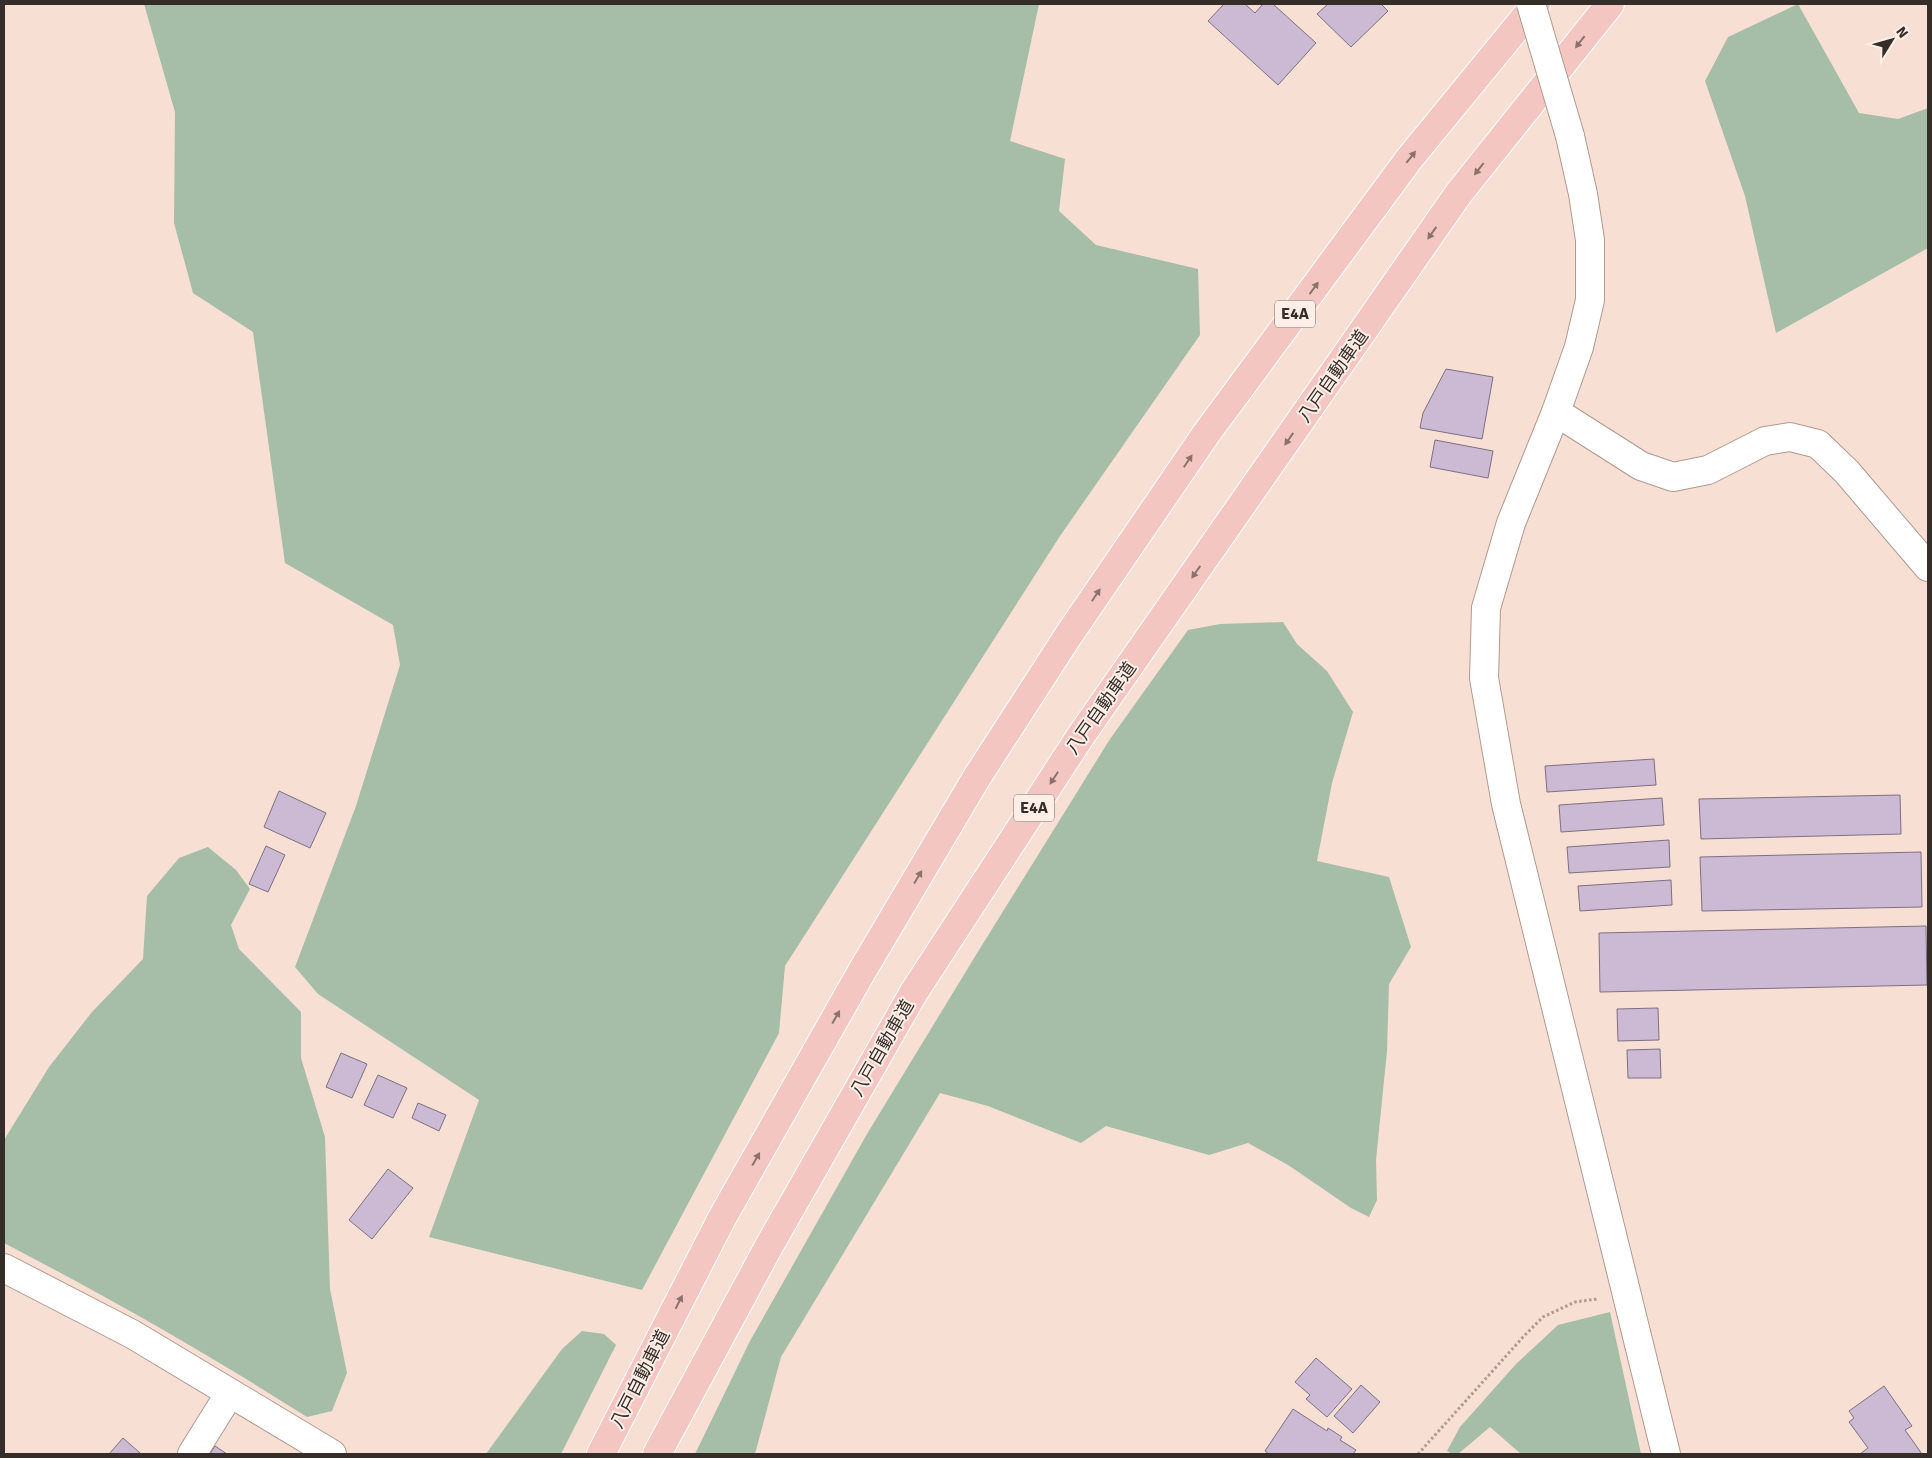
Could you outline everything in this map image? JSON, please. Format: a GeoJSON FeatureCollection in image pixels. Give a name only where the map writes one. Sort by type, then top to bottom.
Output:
{"type":"FeatureCollection","features":[{"type":"Feature","properties":{"kind":"highway","name":"八戸自動車道"},"geometry":{"type":"LineString","coordinates":[[601,1454],[722,1218],[862,971],[982,768],[1068,636],[1206,434],[1409,159],[1536,4]]}},
{"type":"Feature","properties":{"kind":"highway","name":"八戸自動車道"},"geometry":{"type":"LineString","coordinates":[[657,1454],[769,1246],[914,992],[1080,737],[1460,193],[1610,4]]}},
{"type":"Feature","properties":{"kind":"street"},"geometry":{"type":"LineString","coordinates":[[1531,4],[1570,136],[1582,194],[1590,240],[1590,300],[1579,347],[1556,412],[1511,523],[1486,608],[1484,678],[1506,804],[1666,1454]]}},
{"type":"Feature","properties":{"kind":"street"},"geometry":{"type":"LineString","coordinates":[[1556,412],[1641,466],[1673,477],[1708,470],[1765,441],[1790,436],[1818,444],[1847,472],[1928,566]]}},
{"type":"Feature","properties":{"kind":"street"},"geometry":{"type":"LineString","coordinates":[[4,1268],[132,1334],[332,1454]]}},
{"type":"Feature","properties":{"kind":"street"},"geometry":{"type":"LineString","coordinates":[[192,1454],[230,1393]]}},
{"type":"Feature","properties":{"kind":"path"},"geometry":{"type":"LineString","coordinates":[[1418,1454],[1543,1317],[1575,1302],[1627,1294]]}},
{"type":"Feature","properties":{"kind":"green space"},"geometry":{"type":"Polygon","coordinates":[[[144,4],[1039,4],[1010,141],[1065,159],[1059,211],[1096,245],[1198,269],[1200,335],[1060,536],[785,966],[779,1033],[642,1290],[429,1237],[479,1100],[318,994],[295,967],[356,806],[400,665],[393,625],[285,563],[253,332],[193,293],[174,223],[175,112],[144,4]]]}},
{"type":"Feature","properties":{"kind":"green space"},"geometry":{"type":"Polygon","coordinates":[[[1798,4],[1859,113],[1898,119],[1928,108],[1928,248],[1776,333],[1745,196],[1705,81],[1728,37],[1798,4]]]}},
{"type":"Feature","properties":{"kind":"green space"},"geometry":{"type":"Polygon","coordinates":[[[1283,622],[1297,644],[1327,671],[1353,712],[1332,783],[1317,861],[1389,877],[1411,947],[1389,984],[1387,1051],[1376,1160],[1377,1200],[1369,1217],[1351,1208],[1288,1165],[1248,1143],[1209,1155],[1106,1126],[1081,1143],[988,1106],[940,1093],[781,1357],[755,1454],[695,1454],[750,1341],[867,1134],[1110,739],[1188,630],[1220,624],[1283,622]]]}},
{"type":"Feature","properties":{"kind":"green space"},"geometry":{"type":"Polygon","coordinates":[[[208,847],[236,870],[250,889],[231,925],[239,949],[301,1012],[301,1058],[325,1137],[330,1289],[347,1373],[332,1411],[307,1417],[157,1327],[4,1243],[4,1140],[49,1067],[92,1012],[143,959],[147,896],[179,858],[208,847]]]}},
{"type":"Feature","properties":{"kind":"green space"},"geometry":{"type":"Polygon","coordinates":[[[1610,1312],[1641,1454],[1521,1454],[1490,1427],[1458,1454],[1452,1454],[1447,1451],[1460,1427],[1516,1364],[1558,1325],[1610,1312]]]}},
{"type":"Feature","properties":{"kind":"green space"},"geometry":{"type":"Polygon","coordinates":[[[582,1331],[604,1334],[616,1345],[561,1454],[486,1454],[562,1349],[582,1331]]]}},
{"type":"Feature","properties":{"kind":"building"},"geometry":{"type":"Polygon","coordinates":[[[1224,4],[1245,4],[1255,13],[1263,4],[1273,4],[1316,43],[1278,85],[1208,21],[1224,4]]]}},
{"type":"Feature","properties":{"kind":"building"},"geometry":{"type":"Polygon","coordinates":[[[1328,4],[1381,4],[1388,11],[1351,47],[1317,14],[1328,4]]]}},
{"type":"Feature","properties":{"kind":"building"},"geometry":{"type":"Polygon","coordinates":[[[1446,369],[1493,377],[1482,439],[1420,428],[1423,413],[1446,369]]]}},
{"type":"Feature","properties":{"kind":"building"},"geometry":{"type":"Polygon","coordinates":[[[1435,440],[1493,451],[1488,478],[1430,467],[1435,440]]]}},
{"type":"Feature","properties":{"kind":"building"},"geometry":{"type":"Polygon","coordinates":[[[1654,759],[1656,785],[1547,792],[1545,766],[1654,759]]]}},
{"type":"Feature","properties":{"kind":"building"},"geometry":{"type":"Polygon","coordinates":[[[279,791],[326,813],[310,848],[264,827],[279,791]]]}},
{"type":"Feature","properties":{"kind":"building"},"geometry":{"type":"Polygon","coordinates":[[[1900,795],[1901,834],[1701,839],[1699,799],[1900,795]]]}},
{"type":"Feature","properties":{"kind":"building"},"geometry":{"type":"Polygon","coordinates":[[[1662,798],[1664,825],[1561,832],[1559,805],[1662,798]]]}},
{"type":"Feature","properties":{"kind":"building"},"geometry":{"type":"Polygon","coordinates":[[[1669,840],[1670,867],[1569,873],[1567,847],[1669,840]]]}},
{"type":"Feature","properties":{"kind":"building"},"geometry":{"type":"Polygon","coordinates":[[[266,846],[285,855],[268,892],[249,884],[266,846]]]}},
{"type":"Feature","properties":{"kind":"building"},"geometry":{"type":"Polygon","coordinates":[[[1921,852],[1922,907],[1702,911],[1700,857],[1921,852]]]}},
{"type":"Feature","properties":{"kind":"building"},"geometry":{"type":"Polygon","coordinates":[[[1671,880],[1672,905],[1580,911],[1578,886],[1671,880]]]}},
{"type":"Feature","properties":{"kind":"building"},"geometry":{"type":"Polygon","coordinates":[[[1926,926],[1927,985],[1600,992],[1599,933],[1926,926]]]}},
{"type":"Feature","properties":{"kind":"building"},"geometry":{"type":"Polygon","coordinates":[[[1658,1008],[1659,1040],[1618,1041],[1617,1009],[1658,1008]]]}},
{"type":"Feature","properties":{"kind":"building"},"geometry":{"type":"Polygon","coordinates":[[[1660,1049],[1661,1078],[1628,1078],[1627,1050],[1660,1049]]]}},
{"type":"Feature","properties":{"kind":"building"},"geometry":{"type":"Polygon","coordinates":[[[341,1053],[367,1064],[352,1098],[326,1087],[341,1053]]]}},
{"type":"Feature","properties":{"kind":"building"},"geometry":{"type":"Polygon","coordinates":[[[378,1075],[407,1088],[393,1118],[364,1105],[378,1075]]]}},
{"type":"Feature","properties":{"kind":"building"},"geometry":{"type":"Polygon","coordinates":[[[418,1103],[446,1115],[439,1131],[412,1118],[418,1103]]]}},
{"type":"Feature","properties":{"kind":"building"},"geometry":{"type":"Polygon","coordinates":[[[388,1169],[413,1188],[372,1239],[349,1220],[388,1169]]]}},
{"type":"Feature","properties":{"kind":"building"},"geometry":{"type":"Polygon","coordinates":[[[1316,1358],[1352,1389],[1327,1417],[1306,1399],[1310,1395],[1295,1382],[1316,1358]]]}},
{"type":"Feature","properties":{"kind":"building"},"geometry":{"type":"Polygon","coordinates":[[[1361,1385],[1380,1402],[1353,1433],[1334,1416],[1361,1385]]]}},
{"type":"Feature","properties":{"kind":"building"},"geometry":{"type":"Polygon","coordinates":[[[1884,1386],[1912,1426],[1905,1430],[1922,1454],[1860,1454],[1868,1448],[1849,1422],[1854,1418],[1849,1411],[1884,1386]]]}},
{"type":"Feature","properties":{"kind":"building"},"geometry":{"type":"Polygon","coordinates":[[[1293,1409],[1327,1431],[1328,1428],[1342,1437],[1340,1440],[1356,1450],[1353,1454],[1269,1454],[1265,1451],[1293,1409]]]}},
{"type":"Feature","properties":{"kind":"building"},"geometry":{"type":"Polygon","coordinates":[[[123,1438],[140,1453],[109,1454],[123,1438]]]}},
{"type":"Feature","properties":{"kind":"building"},"geometry":{"type":"Polygon","coordinates":[[[215,1446],[227,1454],[210,1454],[215,1446]]]}}]}
